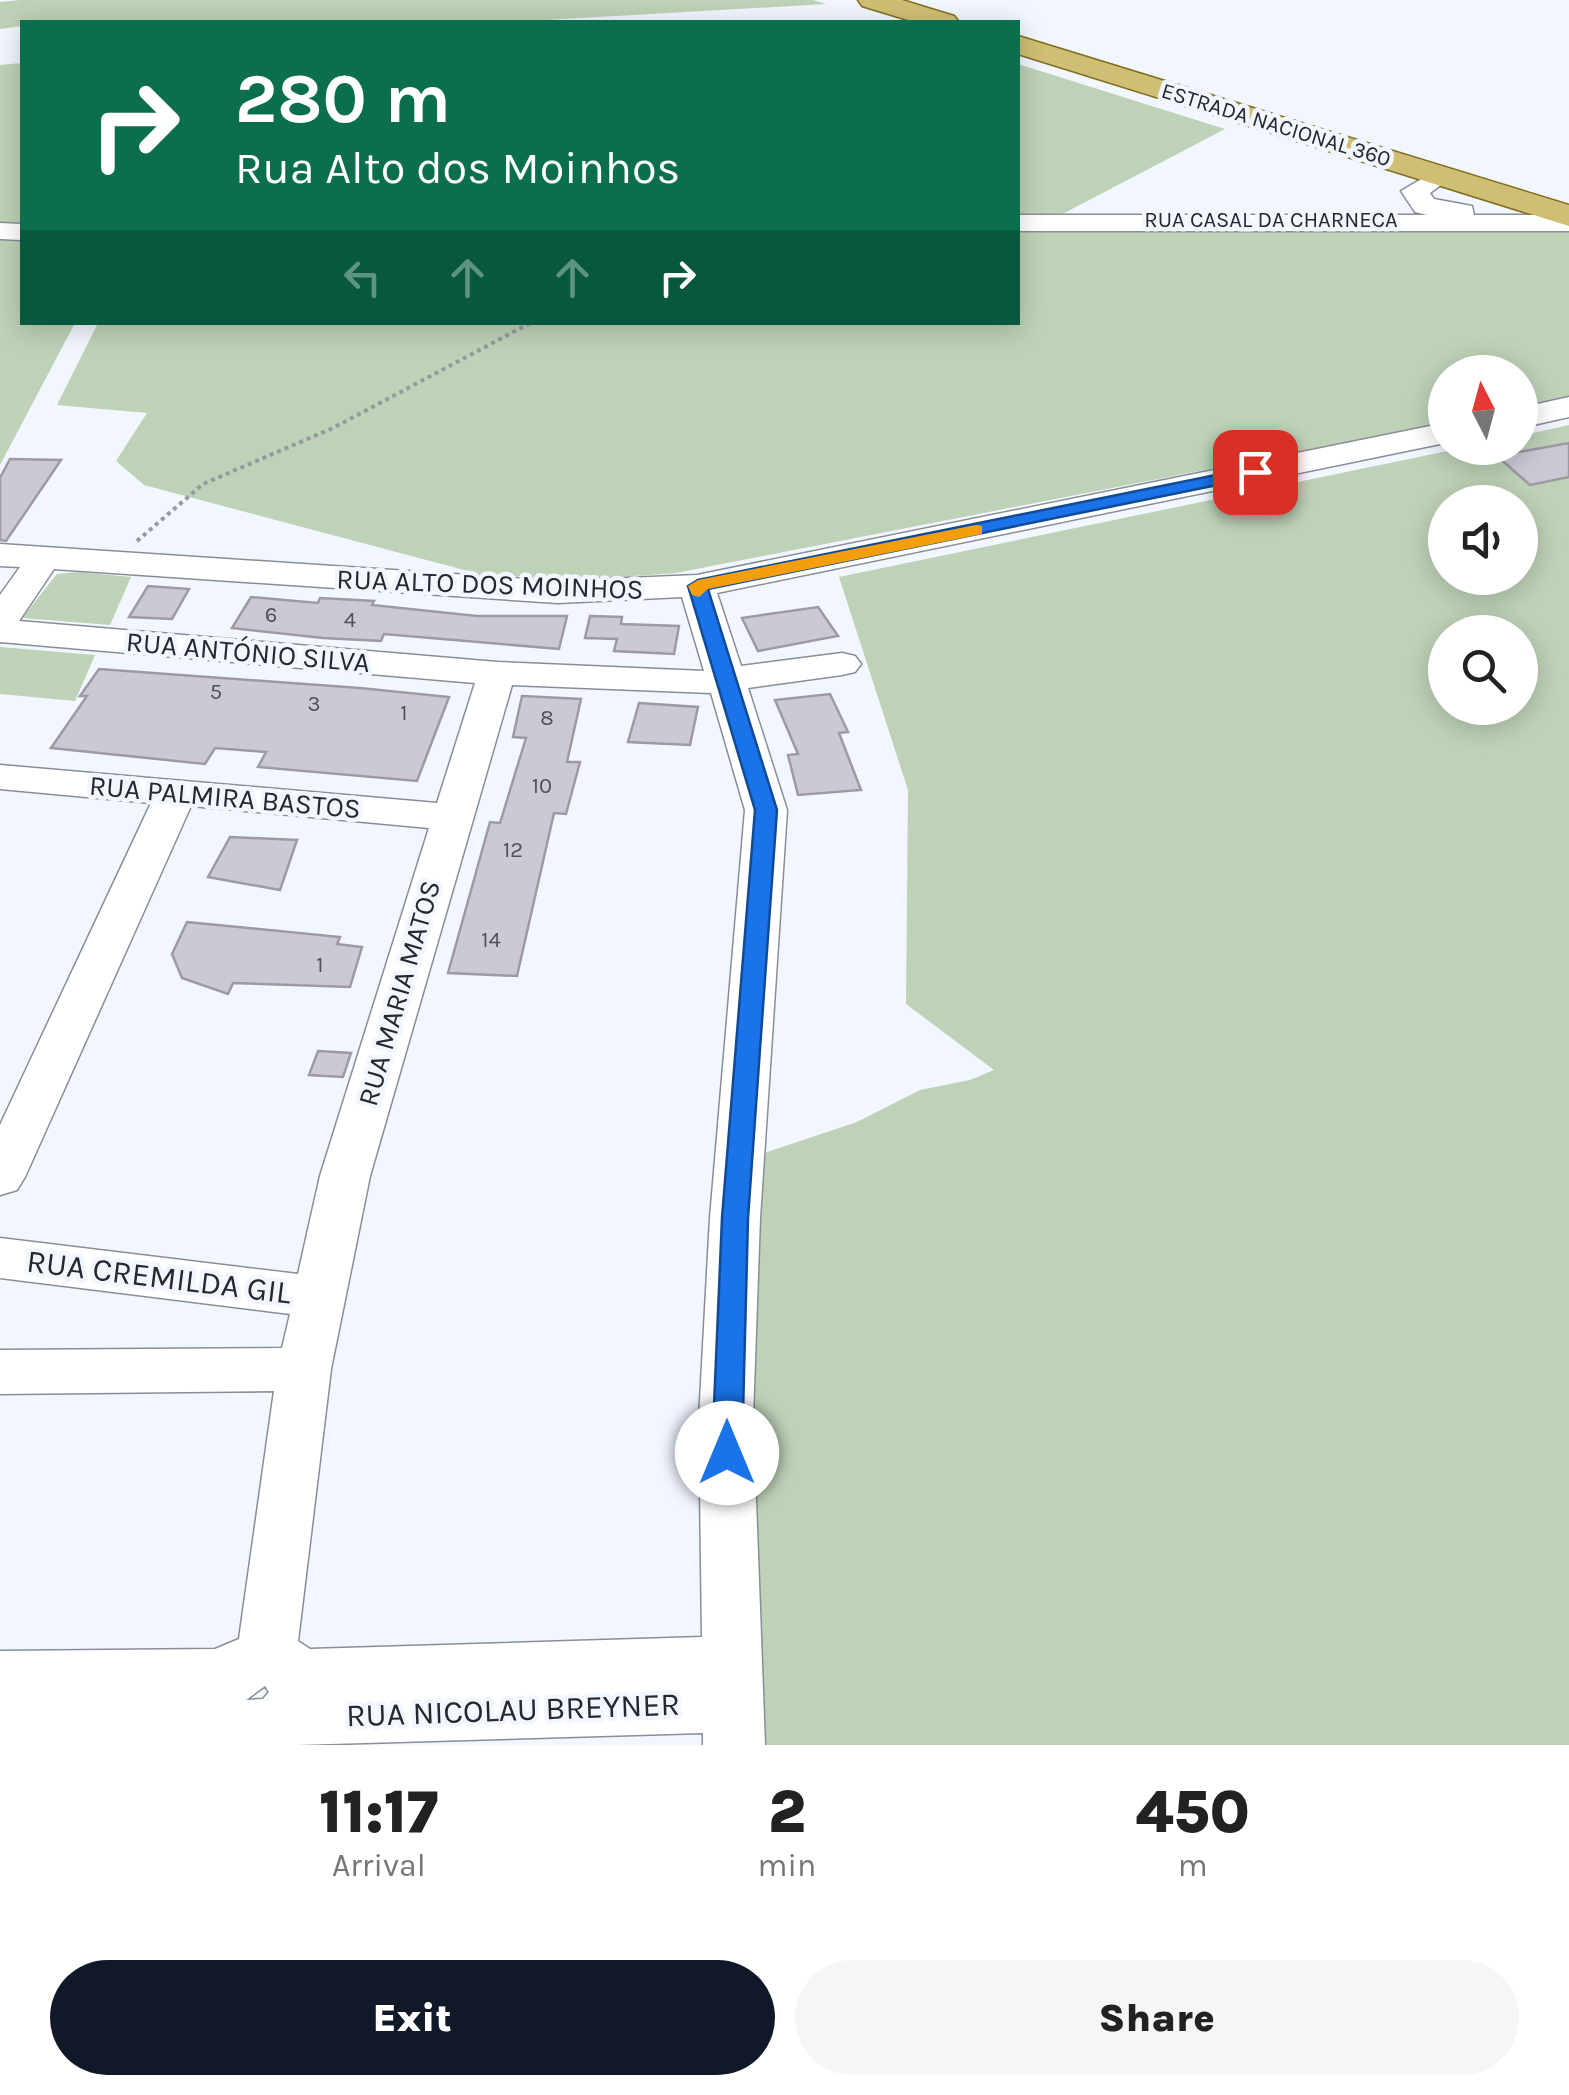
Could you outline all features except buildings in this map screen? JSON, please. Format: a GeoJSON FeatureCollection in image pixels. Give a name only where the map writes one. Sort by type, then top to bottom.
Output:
{"type":"FeatureCollection","features":[{"type":"Feature","properties":{"kind":"main road"},"geometry":{"type":"LineString","coordinates":[[872,0],[937,20]]}},
{"type":"Feature","properties":{"kind":"main road","name":"ESTRADA NACIONAL 360"},"geometry":{"type":"LineString","coordinates":[[1020,46],[1440,176],[1549,217]]}},
{"type":"Feature","properties":{"kind":"street"},"geometry":{"type":"LineString","coordinates":[[1440,176],[1416,191],[1424,206],[1466,212],[1472,222]]}},
{"type":"Feature","properties":{"kind":"street","name":"RUA CASAL DA CHARNECA"},"geometry":{"type":"LineString","coordinates":[[1020,223],[1472,222],[1549,217]]}},
{"type":"Feature","properties":{"kind":"street"},"geometry":{"type":"LineString","coordinates":[[1538,414],[1569,407]]}},
{"type":"Feature","properties":{"kind":"street","name":"RUA ALTO DOS MOINHOS"},"geometry":{"type":"LineString","coordinates":[[0,556],[558,592],[698,586],[1428,436]]}},
{"type":"Feature","properties":{"kind":"street"},"geometry":{"type":"LineString","coordinates":[[0,622],[44,559]]}},
{"type":"Feature","properties":{"kind":"street"},"geometry":{"type":"LineString","coordinates":[[698,586],[766,810],[735,1218],[726,1418],[732,1704]]}},
{"type":"Feature","properties":{"kind":"street","name":"RUA ANTÓNIO SILVA"},"geometry":{"type":"LineString","coordinates":[[0,632],[496,673]]}},
{"type":"Feature","properties":{"kind":"street"},"geometry":{"type":"LineString","coordinates":[[496,673],[700,683],[842,664]]}},
{"type":"Feature","properties":{"kind":"street","name":"RUA MARIA MATOS"},"geometry":{"type":"LineString","coordinates":[[259,1705],[304,1369],[344,1176],[496,673]]}},
{"type":"Feature","properties":{"kind":"street","name":"RUA PALMIRA BASTOS"},"geometry":{"type":"LineString","coordinates":[[0,777],[451,817]]}},
{"type":"Feature","properties":{"kind":"street"},"geometry":{"type":"LineString","coordinates":[[0,1177],[177,792]]}},
{"type":"Feature","properties":{"kind":"street","name":"RUA CREMILDA GIL"},"geometry":{"type":"LineString","coordinates":[[0,1258],[318,1296]]}},
{"type":"Feature","properties":{"kind":"street"},"geometry":{"type":"LineString","coordinates":[[0,1372],[304,1369]]}},
{"type":"Feature","properties":{"kind":"street","name":"RUA NICOLAU BREYNER"},"geometry":{"type":"LineString","coordinates":[[0,1679],[259,1705]]}},
{"type":"Feature","properties":{"kind":"street","name":"RUA NICOLAU BREYNER"},"geometry":{"type":"LineString","coordinates":[[0,1729],[259,1705],[732,1704]]}},
{"type":"Feature","properties":{"kind":"path"},"geometry":{"type":"LineString","coordinates":[[114,564],[153,524],[203,484],[332,428],[526,325]]}},
{"type":"Feature","properties":{"kind":"green space"},"geometry":{"type":"Polygon","coordinates":[[[813,0],[826,4],[546,20],[20,20],[20,26],[0,29],[0,2],[813,0]]]}},
{"type":"Feature","properties":{"kind":"green space"},"geometry":{"type":"Polygon","coordinates":[[[20,63],[20,229],[0,228],[0,65],[20,63]]]}},
{"type":"Feature","properties":{"kind":"green space"},"geometry":{"type":"Polygon","coordinates":[[[1020,65],[1225,129],[1051,220],[1569,230],[1569,397],[1538,403],[1538,355],[1428,355],[1428,426],[676,573],[590,579],[483,575],[144,485],[116,461],[147,413],[57,405],[97,325],[1020,325],[1020,65]]]}},
{"type":"Feature","properties":{"kind":"green space"},"geometry":{"type":"Polygon","coordinates":[[[0,238],[20,239],[20,325],[74,325],[0,465],[0,238]]]}},
{"type":"Feature","properties":{"kind":"green space"},"geometry":{"type":"Polygon","coordinates":[[[1569,425],[1569,1745],[741,1745],[761,1154],[857,1122],[920,1090],[970,1080],[994,1070],[906,1004],[908,790],[839,577],[1428,455],[1428,465],[1538,465],[1538,432],[1569,425]]]}},
{"type":"Feature","properties":{"kind":"green space"},"geometry":{"type":"Polygon","coordinates":[[[57,574],[131,577],[110,625],[22,618],[57,574]]]}},
{"type":"Feature","properties":{"kind":"green space"},"geometry":{"type":"Polygon","coordinates":[[[0,647],[95,655],[75,701],[0,694],[0,647]]]}},
{"type":"Feature","properties":{"kind":"slow traffic"},"geometry":{"type":"LineString","coordinates":[[699,591],[698,586],[976,530]]}},
{"type":"Feature","properties":{"kind":"route"},"geometry":{"type":"LineString","coordinates":[[727,1453],[735,1218],[766,810],[698,586],[1255,472]]}}]}
